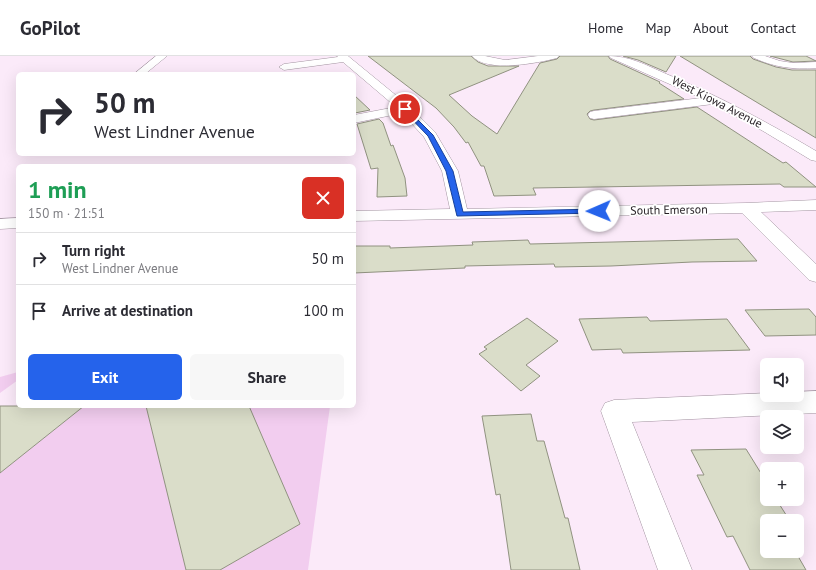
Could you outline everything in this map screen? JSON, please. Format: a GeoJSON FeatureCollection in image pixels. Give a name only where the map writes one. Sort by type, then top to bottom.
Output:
{"type":"FeatureCollection","features":[{"type":"Feature","properties":{"kind":"street"},"geometry":{"type":"LineString","coordinates":[[142,72],[162,56]]}},
{"type":"Feature","properties":{"kind":"street"},"geometry":{"type":"LineString","coordinates":[[477,56],[494,63],[506,64],[554,56]]}},
{"type":"Feature","properties":{"kind":"street","name":"West Kiowa Avenue"},"geometry":{"type":"LineString","coordinates":[[614,56],[660,73],[789,140],[816,157]]}},
{"type":"Feature","properties":{"kind":"street"},"geometry":{"type":"LineString","coordinates":[[757,56],[770,62],[786,66],[816,65]]}},
{"type":"Feature","properties":{"kind":"street"},"geometry":{"type":"LineString","coordinates":[[284,67],[344,57],[405,109],[430,135],[450,171],[460,214]]}},
{"type":"Feature","properties":{"kind":"street"},"geometry":{"type":"LineString","coordinates":[[594,115],[714,100]]}},
{"type":"Feature","properties":{"kind":"street"},"geometry":{"type":"LineString","coordinates":[[356,119],[405,109]]}},
{"type":"Feature","properties":{"kind":"street","name":"South Emerson"},"geometry":{"type":"LineString","coordinates":[[356,216],[746,208],[816,205]]}},
{"type":"Feature","properties":{"kind":"street"},"geometry":{"type":"LineString","coordinates":[[746,208],[816,275]]}},
{"type":"Feature","properties":{"kind":"street"},"geometry":{"type":"LineString","coordinates":[[0,224],[16,223]]}},
{"type":"Feature","properties":{"kind":"street"},"geometry":{"type":"LineString","coordinates":[[675,570],[614,411],[816,402]]}},
{"type":"Feature","properties":{"kind":"shaded area"},"geometry":{"type":"Polygon","coordinates":[[[16,373],[16,381],[0,393],[0,377],[16,373]]]}},
{"type":"Feature","properties":{"kind":"shaded area"},"geometry":{"type":"Polygon","coordinates":[[[64,408],[148,408],[186,570],[0,570],[0,473],[73,415],[64,408]]]}},
{"type":"Feature","properties":{"kind":"shaded area"},"geometry":{"type":"Polygon","coordinates":[[[250,408],[330,408],[308,570],[220,570],[299,524],[250,408]]]}},
{"type":"Feature","properties":{"kind":"building"},"geometry":{"type":"Polygon","coordinates":[[[368,56],[471,56],[478,62],[488,66],[519,66],[449,95],[472,116],[497,134],[540,63],[557,59],[560,56],[608,56],[610,59],[660,82],[659,83],[684,99],[594,110],[587,114],[590,119],[594,120],[697,107],[783,163],[786,162],[816,187],[784,187],[780,184],[533,188],[536,195],[494,196],[484,166],[481,166],[468,142],[466,143],[454,127],[436,108],[368,56]]]}},
{"type":"Feature","properties":{"kind":"building"},"geometry":{"type":"Polygon","coordinates":[[[623,56],[676,56],[666,72],[638,60],[623,56]]]}},
{"type":"Feature","properties":{"kind":"building"},"geometry":{"type":"Polygon","coordinates":[[[680,56],[750,56],[753,59],[776,67],[792,70],[816,70],[816,138],[680,56]]]}},
{"type":"Feature","properties":{"kind":"building"},"geometry":{"type":"Polygon","coordinates":[[[770,56],[806,56],[816,61],[793,62],[770,56]]]}},
{"type":"Feature","properties":{"kind":"building"},"geometry":{"type":"Polygon","coordinates":[[[356,97],[370,110],[356,113],[356,97]]]}},
{"type":"Feature","properties":{"kind":"building"},"geometry":{"type":"Polygon","coordinates":[[[379,119],[383,123],[391,146],[393,145],[405,178],[407,196],[377,197],[378,168],[371,169],[357,124],[379,119]]]}},
{"type":"Feature","properties":{"kind":"building"},"geometry":{"type":"Polygon","coordinates":[[[738,239],[757,261],[555,267],[554,264],[465,266],[465,268],[356,273],[356,246],[390,246],[390,248],[473,245],[472,242],[528,240],[530,244],[738,239]]]}},
{"type":"Feature","properties":{"kind":"building"},"geometry":{"type":"Polygon","coordinates":[[[809,309],[816,317],[816,335],[765,336],[745,310],[809,309]]]}},
{"type":"Feature","properties":{"kind":"building"},"geometry":{"type":"Polygon","coordinates":[[[647,317],[650,321],[727,319],[750,350],[623,353],[621,349],[592,350],[579,319],[647,317]]]}},
{"type":"Feature","properties":{"kind":"building"},"geometry":{"type":"Polygon","coordinates":[[[527,318],[558,341],[526,365],[540,376],[521,391],[479,354],[487,349],[484,347],[527,318]]]}},
{"type":"Feature","properties":{"kind":"building"},"geometry":{"type":"Polygon","coordinates":[[[0,406],[16,406],[16,408],[81,408],[0,473],[0,406]]]}},
{"type":"Feature","properties":{"kind":"building"},"geometry":{"type":"Polygon","coordinates":[[[146,408],[250,408],[300,524],[220,570],[186,570],[146,408]]]}},
{"type":"Feature","properties":{"kind":"building"},"geometry":{"type":"Polygon","coordinates":[[[531,414],[537,441],[544,441],[565,518],[568,518],[580,570],[511,570],[500,494],[496,495],[482,416],[531,414]]]}},
{"type":"Feature","properties":{"kind":"building"},"geometry":{"type":"Polygon","coordinates":[[[746,449],[760,472],[760,506],[780,506],[786,514],[760,514],[760,558],[799,558],[806,570],[750,570],[733,536],[727,537],[697,475],[704,475],[691,450],[746,449]]]}},
{"type":"Feature","properties":{"kind":"route"},"geometry":{"type":"LineString","coordinates":[[405,109],[430,135],[450,171],[460,214],[599,211]]}}]}
